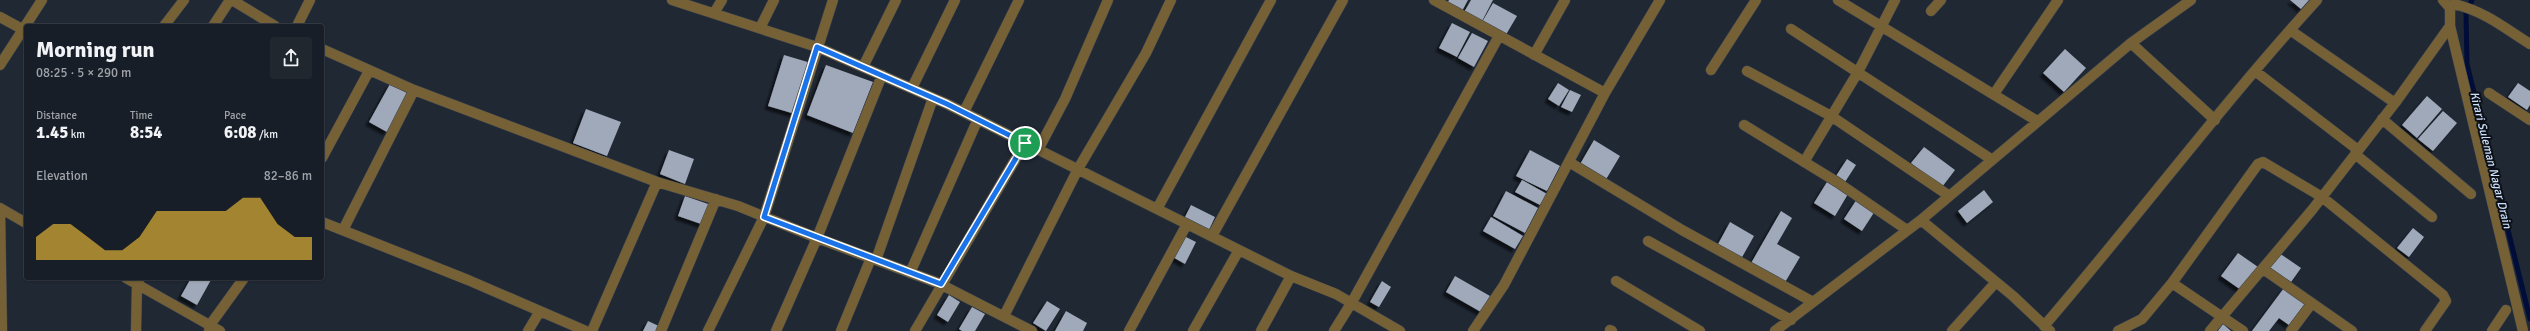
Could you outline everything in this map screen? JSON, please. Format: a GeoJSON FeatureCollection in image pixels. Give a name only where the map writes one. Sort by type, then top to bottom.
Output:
{"type":"FeatureCollection","features":[{"type":"Feature","properties":{"kind":"street"},"geometry":{"type":"LineString","coordinates":[[25,24],[42,0]]}},
{"type":"Feature","properties":{"kind":"street"},"geometry":{"type":"LineString","coordinates":[[166,24],[184,0]]}},
{"type":"Feature","properties":{"kind":"street"},"geometry":{"type":"LineString","coordinates":[[214,24],[231,0],[272,24]]}},
{"type":"Feature","properties":{"kind":"street"},"geometry":{"type":"LineString","coordinates":[[298,24],[310,0]]}},
{"type":"Feature","properties":{"kind":"street"},"geometry":{"type":"LineString","coordinates":[[672,0],[817,47],[912,88],[964,112],[1291,276],[1336,294],[1400,331]]}},
{"type":"Feature","properties":{"kind":"street"},"geometry":{"type":"LineString","coordinates":[[714,13],[722,0]]}},
{"type":"Feature","properties":{"kind":"street"},"geometry":{"type":"LineString","coordinates":[[760,28],[774,0]]}},
{"type":"Feature","properties":{"kind":"street"},"geometry":{"type":"LineString","coordinates":[[708,331],[764,217],[833,0]]}},
{"type":"Feature","properties":{"kind":"street"},"geometry":{"type":"LineString","coordinates":[[863,67],[896,0]]}},
{"type":"Feature","properties":{"kind":"street"},"geometry":{"type":"LineString","coordinates":[[912,88],[955,0]]}},
{"type":"Feature","properties":{"kind":"street"},"geometry":{"type":"LineString","coordinates":[[964,112],[1019,0]]}},
{"type":"Feature","properties":{"kind":"street"},"geometry":{"type":"LineString","coordinates":[[1038,150],[1065,99],[1108,0]]}},
{"type":"Feature","properties":{"kind":"street"},"geometry":{"type":"LineString","coordinates":[[1004,316],[1078,169],[1146,53],[1171,0]]}},
{"type":"Feature","properties":{"kind":"street"},"geometry":{"type":"LineString","coordinates":[[1157,209],[1271,0]]}},
{"type":"Feature","properties":{"kind":"street"},"geometry":{"type":"LineString","coordinates":[[1212,236],[1343,0]]}},
{"type":"Feature","properties":{"kind":"street"},"geometry":{"type":"LineString","coordinates":[[1434,0],[1605,92]]}},
{"type":"Feature","properties":{"kind":"street"},"geometry":{"type":"LineString","coordinates":[[1534,55],[1565,0]]}},
{"type":"Feature","properties":{"kind":"street"},"geometry":{"type":"LineString","coordinates":[[1473,331],[1504,285],[1605,92],[1660,0]]}},
{"type":"Feature","properties":{"kind":"street"},"geometry":{"type":"LineString","coordinates":[[1711,70],[1756,0]]}},
{"type":"Feature","properties":{"kind":"street"},"geometry":{"type":"LineString","coordinates":[[1838,0],[2037,121]]}},
{"type":"Feature","properties":{"kind":"street"},"geometry":{"type":"LineString","coordinates":[[1804,162],[1830,116],[1858,72],[1895,0]]}},
{"type":"Feature","properties":{"kind":"street"},"geometry":{"type":"LineString","coordinates":[[1931,11],[1941,0]]}},
{"type":"Feature","properties":{"kind":"street"},"geometry":{"type":"LineString","coordinates":[[1994,94],[2058,0]]}},
{"type":"Feature","properties":{"kind":"street"},"geometry":{"type":"LineString","coordinates":[[1775,331],[1921,220],[1948,195],[2131,43],[2190,0]]}},
{"type":"Feature","properties":{"kind":"street"},"geometry":{"type":"LineString","coordinates":[[1921,220],[1996,282],[2047,328],[2214,120],[2317,0]]}},
{"type":"Feature","properties":{"kind":"street"},"geometry":{"type":"LineString","coordinates":[[2443,0],[2450,8],[2450,26],[2523,331]]}},
{"type":"Feature","properties":{"kind":"street"},"geometry":{"type":"LineString","coordinates":[[2459,6],[2476,10],[2493,18],[2530,44]]}},
{"type":"Feature","properties":{"kind":"street"},"geometry":{"type":"LineString","coordinates":[[0,18],[22,29]]}},
{"type":"Feature","properties":{"kind":"street"},"geometry":{"type":"LineString","coordinates":[[0,65],[24,26]]}},
{"type":"Feature","properties":{"kind":"street"},"geometry":{"type":"LineString","coordinates":[[2210,331],[2322,197],[2395,103],[2450,26]]}},
{"type":"Feature","properties":{"kind":"street"},"geometry":{"type":"LineString","coordinates":[[1791,29],[1991,159]]}},
{"type":"Feature","properties":{"kind":"street"},"geometry":{"type":"LineString","coordinates":[[2290,30],[2395,103]]}},
{"type":"Feature","properties":{"kind":"street"},"geometry":{"type":"LineString","coordinates":[[1334,331],[1352,302],[1499,36]]}},
{"type":"Feature","properties":{"kind":"street"},"geometry":{"type":"LineString","coordinates":[[2131,43],[2214,120]]}},
{"type":"Feature","properties":{"kind":"street"},"geometry":{"type":"LineString","coordinates":[[324,50],[414,90],[658,182],[716,199],[941,284],[1032,331]]}},
{"type":"Feature","properties":{"kind":"street"},"geometry":{"type":"LineString","coordinates":[[324,154],[369,71]]}},
{"type":"Feature","properties":{"kind":"street"},"geometry":{"type":"LineString","coordinates":[[1747,71],[1830,116],[1948,195]]}},
{"type":"Feature","properties":{"kind":"street"},"geometry":{"type":"LineString","coordinates":[[2255,71],[2357,152],[2432,217]]}},
{"type":"Feature","properties":{"kind":"street"},"geometry":{"type":"LineString","coordinates":[[776,331],[816,238],[882,75]]}},
{"type":"Feature","properties":{"kind":"street"},"geometry":{"type":"LineString","coordinates":[[344,230],[414,90]]}},
{"type":"Feature","properties":{"kind":"street"},"geometry":{"type":"LineString","coordinates":[[2488,92],[2530,120]]}},
{"type":"Feature","properties":{"kind":"street"},"geometry":{"type":"LineString","coordinates":[[841,331],[873,259],[933,98]]}},
{"type":"Feature","properties":{"kind":"street"},"geometry":{"type":"LineString","coordinates":[[910,273],[978,119]]}},
{"type":"Feature","properties":{"kind":"street"},"geometry":{"type":"LineString","coordinates":[[2382,119],[2471,194]]}},
{"type":"Feature","properties":{"kind":"street"},"geometry":{"type":"LineString","coordinates":[[1744,125],[1876,207],[1907,230]]}},
{"type":"Feature","properties":{"kind":"street"},"geometry":{"type":"LineString","coordinates":[[915,331],[941,284],[1025,143]]}},
{"type":"Feature","properties":{"kind":"street"},"geometry":{"type":"LineString","coordinates":[[1569,162],[1682,230],[1813,302]]}},
{"type":"Feature","properties":{"kind":"street"},"geometry":{"type":"LineString","coordinates":[[2118,331],[2142,320],[2172,283],[2258,164],[2268,163],[2322,197],[2443,295],[2446,300],[2443,307],[2425,331]]}},
{"type":"Feature","properties":{"kind":"street"},"geometry":{"type":"LineString","coordinates":[[592,331],[658,182]]}},
{"type":"Feature","properties":{"kind":"street"},"geometry":{"type":"LineString","coordinates":[[661,331],[716,199]]}},
{"type":"Feature","properties":{"kind":"street"},"geometry":{"type":"LineString","coordinates":[[2,331],[0,208],[24,222]]}},
{"type":"Feature","properties":{"kind":"street"},"geometry":{"type":"LineString","coordinates":[[324,223],[468,280],[586,331]]}},
{"type":"Feature","properties":{"kind":"street"},"geometry":{"type":"LineString","coordinates":[[1129,331],[1187,224]]}},
{"type":"Feature","properties":{"kind":"street"},"geometry":{"type":"LineString","coordinates":[[1648,241],[1791,320]]}},
{"type":"Feature","properties":{"kind":"street"},"geometry":{"type":"LineString","coordinates":[[1193,331],[1239,250]]}},
{"type":"Feature","properties":{"kind":"street"},"geometry":{"type":"LineString","coordinates":[[2263,269],[2352,331]]}},
{"type":"Feature","properties":{"kind":"street"},"geometry":{"type":"LineString","coordinates":[[1261,331],[1291,276]]}},
{"type":"Feature","properties":{"kind":"street"},"geometry":{"type":"LineString","coordinates":[[209,328],[243,280]]}},
{"type":"Feature","properties":{"kind":"street"},"geometry":{"type":"LineString","coordinates":[[139,281],[209,328],[220,331]]}},
{"type":"Feature","properties":{"kind":"street"},"geometry":{"type":"LineString","coordinates":[[136,331],[139,281]]}},
{"type":"Feature","properties":{"kind":"street"},"geometry":{"type":"LineString","coordinates":[[1616,281],[1700,331]]}},
{"type":"Feature","properties":{"kind":"street"},"geometry":{"type":"LineString","coordinates":[[1952,331],[1996,282]]}},
{"type":"Feature","properties":{"kind":"street"},"geometry":{"type":"LineString","coordinates":[[2172,283],[2242,331]]}},
{"type":"Feature","properties":{"kind":"street"},"geometry":{"type":"LineString","coordinates":[[2291,331],[2312,303]]}},
{"type":"Feature","properties":{"kind":"street"},"geometry":{"type":"LineString","coordinates":[[2492,331],[2506,310]]}},
{"type":"Feature","properties":{"kind":"street"},"geometry":{"type":"LineString","coordinates":[[528,331],[540,311]]}},
{"type":"Feature","properties":{"kind":"building"},"geometry":{"type":"Polygon","coordinates":[[[1449,0],[1468,0],[1461,13],[1446,5],[1449,0]]]}},
{"type":"Feature","properties":{"kind":"building"},"geometry":{"type":"Polygon","coordinates":[[[1471,0],[1493,0],[1481,23],[1463,14],[1471,0]]]}},
{"type":"Feature","properties":{"kind":"building"},"geometry":{"type":"Polygon","coordinates":[[[2290,0],[2309,0],[2301,9],[2290,0]]]}},
{"type":"Feature","properties":{"kind":"building"},"geometry":{"type":"Polygon","coordinates":[[[1493,3],[1517,16],[1504,38],[1481,24],[1493,3]]]}},
{"type":"Feature","properties":{"kind":"building"},"geometry":{"type":"Polygon","coordinates":[[[1452,23],[1470,32],[1457,57],[1439,48],[1452,23]]]}},
{"type":"Feature","properties":{"kind":"building"},"geometry":{"type":"Polygon","coordinates":[[[1472,33],[1488,41],[1474,67],[1458,58],[1472,33]]]}},
{"type":"Feature","properties":{"kind":"building"},"geometry":{"type":"Polygon","coordinates":[[[2065,49],[2086,68],[2064,92],[2043,73],[2065,49]]]}},
{"type":"Feature","properties":{"kind":"building"},"geometry":{"type":"Polygon","coordinates":[[[784,55],[811,63],[795,114],[768,106],[784,55]]]}},
{"type":"Feature","properties":{"kind":"building"},"geometry":{"type":"Polygon","coordinates":[[[826,65],[873,82],[853,133],[807,115],[826,65]]]}},
{"type":"Feature","properties":{"kind":"building"},"geometry":{"type":"Polygon","coordinates":[[[1558,83],[1569,90],[1559,106],[1548,99],[1558,83]]]}},
{"type":"Feature","properties":{"kind":"building"},"geometry":{"type":"Polygon","coordinates":[[[2518,83],[2530,91],[2530,105],[2527,110],[2508,97],[2518,83]]]}},
{"type":"Feature","properties":{"kind":"building"},"geometry":{"type":"Polygon","coordinates":[[[390,84],[409,94],[387,132],[369,122],[390,84]]]}},
{"type":"Feature","properties":{"kind":"building"},"geometry":{"type":"Polygon","coordinates":[[[1570,90],[1581,95],[1572,112],[1561,107],[1570,90]]]}},
{"type":"Feature","properties":{"kind":"building"},"geometry":{"type":"Polygon","coordinates":[[[2427,96],[2442,109],[2417,138],[2402,125],[2427,96]]]}},
{"type":"Feature","properties":{"kind":"building"},"geometry":{"type":"Polygon","coordinates":[[[586,109],[621,122],[607,156],[573,143],[586,109]]]}},
{"type":"Feature","properties":{"kind":"building"},"geometry":{"type":"Polygon","coordinates":[[[2443,111],[2457,123],[2433,151],[2418,139],[2443,111]]]}},
{"type":"Feature","properties":{"kind":"building"},"geometry":{"type":"Polygon","coordinates":[[[1594,140],[1620,156],[1605,181],[1579,166],[1594,140]]]}},
{"type":"Feature","properties":{"kind":"building"},"geometry":{"type":"Polygon","coordinates":[[[1924,147],[1955,170],[1942,187],[1911,163],[1924,147]]]}},
{"type":"Feature","properties":{"kind":"building"},"geometry":{"type":"Polygon","coordinates":[[[669,150],[694,159],[685,184],[660,174],[669,150]]]}},
{"type":"Feature","properties":{"kind":"building"},"geometry":{"type":"Polygon","coordinates":[[[1530,150],[1560,166],[1547,191],[1516,176],[1530,150]]]}},
{"type":"Feature","properties":{"kind":"building"},"geometry":{"type":"Polygon","coordinates":[[[1847,159],[1856,165],[1845,182],[1836,176],[1847,159]]]}},
{"type":"Feature","properties":{"kind":"building"},"geometry":{"type":"Polygon","coordinates":[[[1522,180],[1547,194],[1540,205],[1515,192],[1522,180]]]}},
{"type":"Feature","properties":{"kind":"building"},"geometry":{"type":"Polygon","coordinates":[[[1827,182],[1848,194],[1835,216],[1814,203],[1827,182]]]}},
{"type":"Feature","properties":{"kind":"building"},"geometry":{"type":"Polygon","coordinates":[[[1984,190],[1993,202],[1967,223],[1958,211],[1984,190]]]}},
{"type":"Feature","properties":{"kind":"building"},"geometry":{"type":"Polygon","coordinates":[[[1506,191],[1538,208],[1525,233],[1493,216],[1506,191]]]}},
{"type":"Feature","properties":{"kind":"building"},"geometry":{"type":"Polygon","coordinates":[[[685,196],[711,205],[704,225],[678,216],[685,196]]]}},
{"type":"Feature","properties":{"kind":"building"},"geometry":{"type":"Polygon","coordinates":[[[1857,199],[1875,211],[1862,231],[1844,219],[1857,199]]]}},
{"type":"Feature","properties":{"kind":"building"},"geometry":{"type":"Polygon","coordinates":[[[1191,205],[1215,217],[1208,232],[1184,219],[1191,205]]]}},
{"type":"Feature","properties":{"kind":"building"},"geometry":{"type":"Polygon","coordinates":[[[1781,211],[1792,218],[1777,244],[1800,257],[1784,284],[1750,265],[1781,211]]]}},
{"type":"Feature","properties":{"kind":"building"},"geometry":{"type":"Polygon","coordinates":[[[1491,217],[1523,236],[1515,249],[1483,231],[1491,217]]]}},
{"type":"Feature","properties":{"kind":"building"},"geometry":{"type":"Polygon","coordinates":[[[1730,222],[1754,236],[1741,259],[1717,246],[1730,222]]]}},
{"type":"Feature","properties":{"kind":"building"},"geometry":{"type":"Polygon","coordinates":[[[2413,228],[2424,237],[2409,257],[2397,248],[2413,228]]]}},
{"type":"Feature","properties":{"kind":"building"},"geometry":{"type":"Polygon","coordinates":[[[1182,235],[1196,242],[1185,264],[1171,256],[1182,235]]]}},
{"type":"Feature","properties":{"kind":"building"},"geometry":{"type":"Polygon","coordinates":[[[2238,253],[2258,267],[2241,290],[2221,276],[2238,253]]]}},
{"type":"Feature","properties":{"kind":"building"},"geometry":{"type":"Polygon","coordinates":[[[2279,253],[2301,268],[2291,282],[2269,267],[2279,253]]]}},
{"type":"Feature","properties":{"kind":"building"},"geometry":{"type":"Polygon","coordinates":[[[1455,276],[1490,296],[1481,312],[1446,292],[1455,276]]]}},
{"type":"Feature","properties":{"kind":"building"},"geometry":{"type":"Polygon","coordinates":[[[190,280],[211,280],[197,305],[181,296],[190,280]]]}},
{"type":"Feature","properties":{"kind":"building"},"geometry":{"type":"Polygon","coordinates":[[[1382,281],[1391,287],[1379,307],[1370,302],[1382,281]]]}},
{"type":"Feature","properties":{"kind":"building"},"geometry":{"type":"Polygon","coordinates":[[[2284,288],[2305,304],[2289,325],[2279,318],[2269,331],[2252,331],[2284,288]]]}},
{"type":"Feature","properties":{"kind":"building"},"geometry":{"type":"Polygon","coordinates":[[[949,295],[960,302],[948,322],[937,315],[949,295]]]}},
{"type":"Feature","properties":{"kind":"building"},"geometry":{"type":"Polygon","coordinates":[[[1047,301],[1060,309],[1046,331],[1033,323],[1047,301]]]}},
{"type":"Feature","properties":{"kind":"building"},"geometry":{"type":"Polygon","coordinates":[[[972,307],[985,314],[975,331],[962,331],[959,329],[972,307]]]}},
{"type":"Feature","properties":{"kind":"building"},"geometry":{"type":"Polygon","coordinates":[[[1066,311],[1087,323],[1083,331],[1055,331],[1066,311]]]}},
{"type":"Feature","properties":{"kind":"building"},"geometry":{"type":"Polygon","coordinates":[[[648,321],[661,327],[659,331],[643,331],[648,321]]]}},
{"type":"Feature","properties":{"kind":"building"},"geometry":{"type":"Polygon","coordinates":[[[2223,324],[2231,331],[2218,331],[2223,324]]]}},
{"type":"Feature","properties":{"kind":"waterway","name":"Kirari Suleman Nagar Drain"},"geometry":{"type":"LineString","coordinates":[[2472,0],[2466,13],[2467,64],[2530,319]]}},
{"type":"Feature","properties":{"kind":"route"},"geometry":{"type":"LineString","coordinates":[[817,47],[947,104],[1025,143],[941,284],[816,238],[764,217],[817,47]]}}]}
